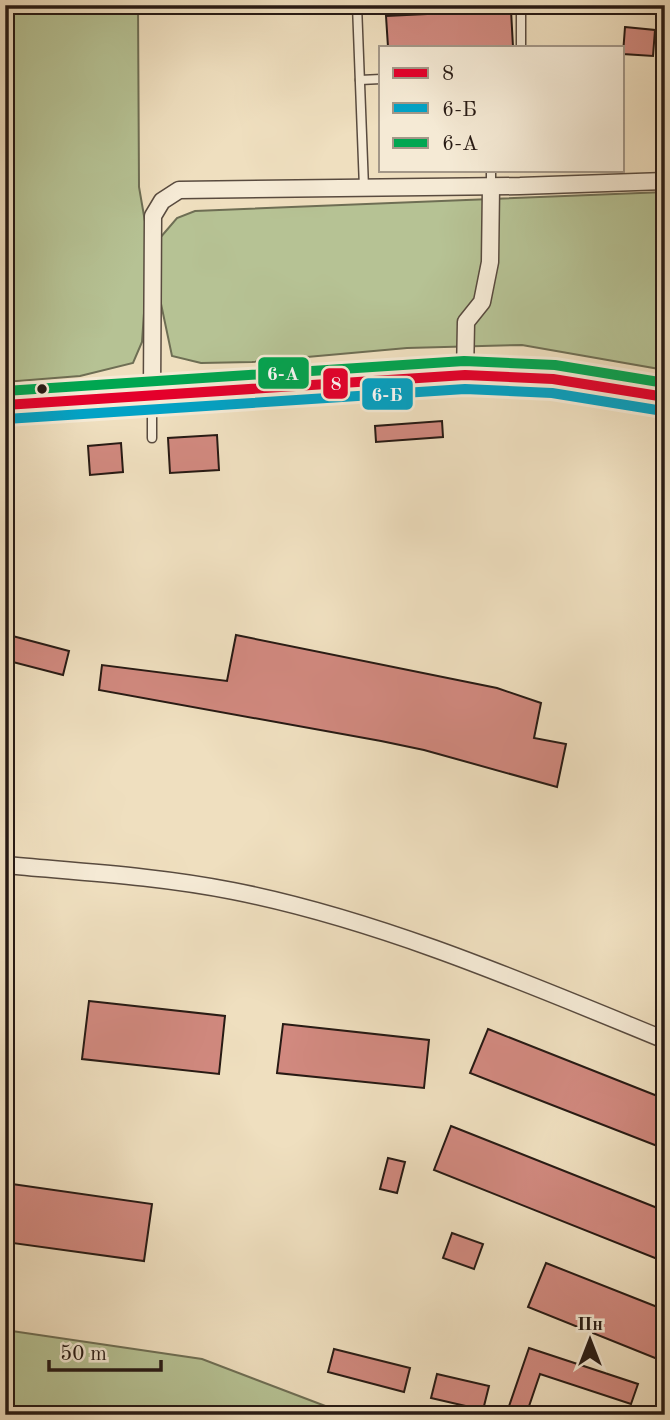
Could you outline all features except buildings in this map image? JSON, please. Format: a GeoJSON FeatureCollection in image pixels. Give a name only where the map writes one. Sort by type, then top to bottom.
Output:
{"type":"FeatureCollection","features":[{"type":"Feature","properties":{"kind":"main road"},"geometry":{"type":"LineString","coordinates":[[5,405],[465,375],[553,379],[665,397]]}},
{"type":"Feature","properties":{"kind":"street"},"geometry":{"type":"LineString","coordinates":[[152,396],[153,216],[162,201],[179,190],[491,187],[665,181]]}},
{"type":"Feature","properties":{"kind":"street"},"geometry":{"type":"LineString","coordinates":[[465,375],[466,322],[482,302],[490,262],[491,187]]}},
{"type":"Feature","properties":{"kind":"street"},"geometry":{"type":"LineString","coordinates":[[5,864],[171,881],[233,891],[300,907],[453,955],[665,1040]]}},
{"type":"Feature","properties":{"kind":"lane"},"geometry":{"type":"LineString","coordinates":[[357,5],[364,188]]}},
{"type":"Feature","properties":{"kind":"lane"},"geometry":{"type":"LineString","coordinates":[[521,5],[521,46]]}},
{"type":"Feature","properties":{"kind":"lane"},"geometry":{"type":"LineString","coordinates":[[360,80],[379,79]]}},
{"type":"Feature","properties":{"kind":"lane"},"geometry":{"type":"LineString","coordinates":[[491,172],[491,187]]}},
{"type":"Feature","properties":{"kind":"lane"},"geometry":{"type":"LineString","coordinates":[[152,396],[152,438]]}},
{"type":"Feature","properties":{"kind":"green space"},"geometry":{"type":"Polygon","coordinates":[[[5,5],[138,5],[139,187],[148,239],[160,238],[177,218],[195,211],[665,192],[665,370],[522,345],[407,348],[252,362],[201,363],[172,356],[160,299],[145,299],[142,342],[133,363],[80,376],[5,382],[5,5]]]}},
{"type":"Feature","properties":{"kind":"green space"},"geometry":{"type":"Polygon","coordinates":[[[5,1330],[202,1359],[349,1415],[5,1415],[5,1330]]]}},
{"type":"Feature","properties":{"kind":"transit line","name":"6-А"},"geometry":{"type":"LineString","coordinates":[[5,391],[464,361],[555,365],[665,383]]}},
{"type":"Feature","properties":{"kind":"transit line","name":"8"},"geometry":{"type":"LineString","coordinates":[[5,405],[465,375],[553,379],[665,397]]}},
{"type":"Feature","properties":{"kind":"transit line","name":"6-Б"},"geometry":{"type":"LineString","coordinates":[[6,419],[465,389],[552,393],[663,411]]}}]}
